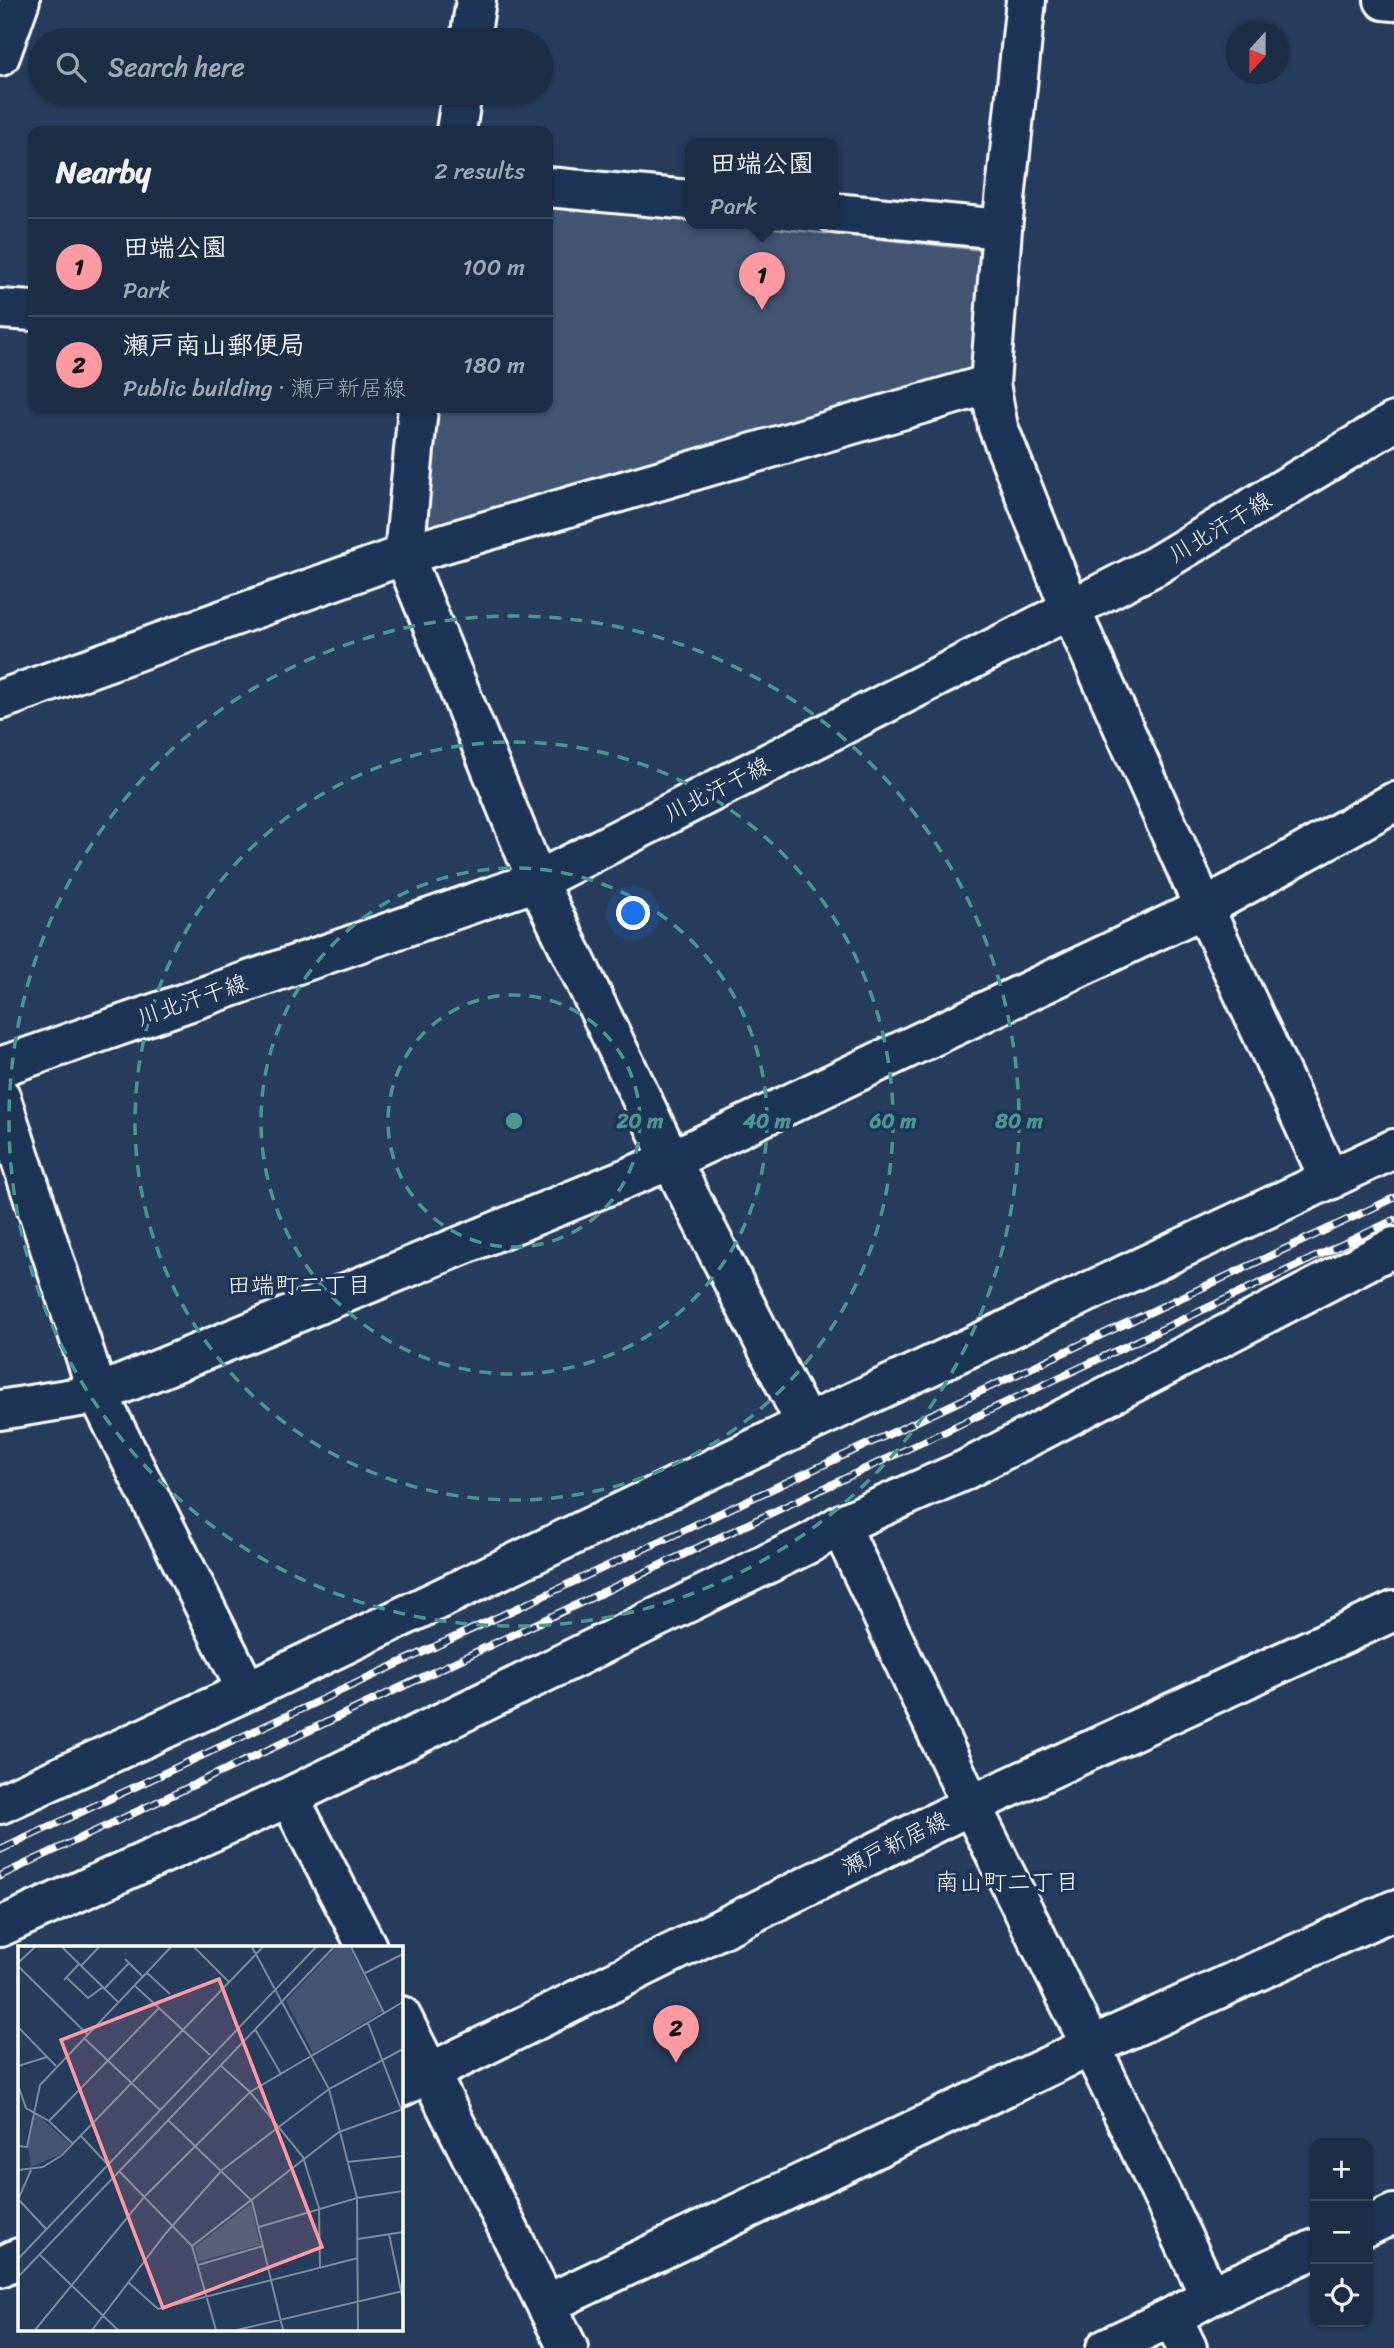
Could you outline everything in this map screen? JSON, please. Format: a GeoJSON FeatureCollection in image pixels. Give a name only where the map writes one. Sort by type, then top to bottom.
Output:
{"type":"FeatureCollection","features":[{"type":"Feature","properties":{"kind":"street"},"geometry":{"type":"LineString","coordinates":[[0,56],[20,0]]}},
{"type":"Feature","properties":{"kind":"street"},"geometry":{"type":"LineString","coordinates":[[472,28],[476,0]]}},
{"type":"Feature","properties":{"kind":"street"},"geometry":{"type":"LineString","coordinates":[[1026,0],[1002,229],[990,384],[998,427],[1070,608],[1204,908],[1330,1180]]}},
{"type":"Feature","properties":{"kind":"street"},"geometry":{"type":"LineString","coordinates":[[1384,0],[1394,1]]}},
{"type":"Feature","properties":{"kind":"street"},"geometry":{"type":"LineString","coordinates":[[457,126],[460,105]]}},
{"type":"Feature","properties":{"kind":"street"},"geometry":{"type":"LineString","coordinates":[[553,187],[685,200]]}},
{"type":"Feature","properties":{"kind":"street"},"geometry":{"type":"LineString","coordinates":[[839,214],[1002,229]]}},
{"type":"Feature","properties":{"kind":"street"},"geometry":{"type":"LineString","coordinates":[[0,309],[28,311]]}},
{"type":"Feature","properties":{"kind":"street"},"geometry":{"type":"LineString","coordinates":[[0,700],[404,555],[990,384]]}},
{"type":"Feature","properties":{"kind":"street"},"geometry":{"type":"LineString","coordinates":[[418,413],[404,555],[537,881],[671,1160],[806,1424]]}},
{"type":"Feature","properties":{"kind":"street","name":"川北汗干線"},"geometry":{"type":"LineString","coordinates":[[0,1067],[537,881],[1155,566],[1394,422]]}},
{"type":"Feature","properties":{"kind":"street"},"geometry":{"type":"LineString","coordinates":[[0,1410],[98,1394],[671,1160],[1204,908],[1394,802]]}},
{"type":"Feature","properties":{"kind":"street"},"geometry":{"type":"LineString","coordinates":[[0,1096],[98,1394],[247,1691]]}},
{"type":"Feature","properties":{"kind":"street"},"geometry":{"type":"LineString","coordinates":[[0,1804],[247,1691],[806,1424],[1394,1149]]}},
{"type":"Feature","properties":{"kind":"street"},"geometry":{"type":"LineString","coordinates":[[0,1927],[289,1797],[800,1548],[840,1525],[963,1471],[1393,1250]]}},
{"type":"Feature","properties":{"kind":"street"},"geometry":{"type":"LineString","coordinates":[[840,1525],[971,1805],[1091,2046],[1210,2296]]}},
{"type":"Feature","properties":{"kind":"street","name":"瀬戸新居線"},"geometry":{"type":"LineString","coordinates":[[415,2080],[971,1805],[1394,1611]]}},
{"type":"Feature","properties":{"kind":"street"},"geometry":{"type":"LineString","coordinates":[[289,1797],[366,1946]]}},
{"type":"Feature","properties":{"kind":"street"},"geometry":{"type":"LineString","coordinates":[[547,2304],[1091,2046],[1394,1910]]}},
{"type":"Feature","properties":{"kind":"street"},"geometry":{"type":"LineString","coordinates":[[402,2021],[415,2080],[547,2304],[568,2348]]}},
{"type":"Feature","properties":{"kind":"street"},"geometry":{"type":"LineString","coordinates":[[1373,2224],[1394,2214]]}},
{"type":"Feature","properties":{"kind":"street"},"geometry":{"type":"LineString","coordinates":[[1106,2348],[1180,2332],[1210,2296],[1310,2251]]}},
{"type":"Feature","properties":{"kind":"street"},"geometry":{"type":"LineString","coordinates":[[0,2267],[18,2258]]}},
{"type":"Feature","properties":{"kind":"shaded area"},"geometry":{"type":"Polygon","coordinates":[[[553,206],[685,219],[685,229],[782,229],[982,250],[973,371],[420,536],[437,413],[553,413],[553,206]]]}},
{"type":"Feature","properties":{"kind":"railway"},"geometry":{"type":"LineString","coordinates":[[0,1850],[1394,1198]]}},
{"type":"Feature","properties":{"kind":"railway"},"geometry":{"type":"LineString","coordinates":[[0,1876],[1394,1220]]}},
{"type":"Feature","properties":{"kind":"place","name":"田端公園"},"geometry":{"type":"Point","coordinates":[762,310]}},
{"type":"Feature","properties":{"kind":"place","name":"瀬戸南山郵便局"},"geometry":{"type":"Point","coordinates":[676,2063]}},
{"type":"Feature","properties":{"kind":"district","name":"田端町二丁目"},"geometry":{"type":"Point","coordinates":[299,1285]}},
{"type":"Feature","properties":{"kind":"district","name":"南山町二丁目"},"geometry":{"type":"Point","coordinates":[1007,1882]}}]}
